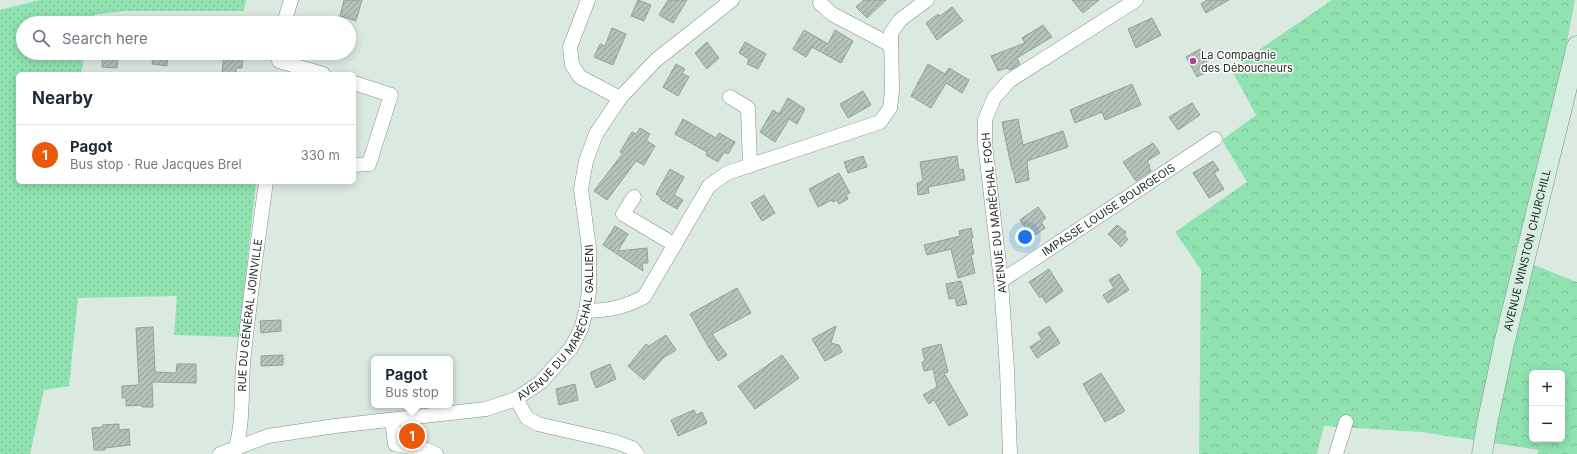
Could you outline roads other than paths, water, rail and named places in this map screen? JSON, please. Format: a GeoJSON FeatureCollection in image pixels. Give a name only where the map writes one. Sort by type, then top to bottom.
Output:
{"type":"FeatureCollection","features":[{"type":"Feature","properties":{"kind":"main road","name":"AVENUE WINSTON CHURCHILL"},"geometry":{"type":"LineString","coordinates":[[1482,454],[1504,344],[1577,46]]}},
{"type":"Feature","properties":{"kind":"street"},"geometry":{"type":"LineString","coordinates":[[286,16],[291,0]]}},
{"type":"Feature","properties":{"kind":"street"},"geometry":{"type":"LineString","coordinates":[[588,0],[570,47],[572,65],[580,77],[620,98]]}},
{"type":"Feature","properties":{"kind":"street","name":"AVENUE DU MARÉCHAL GALLIENI"},"geometry":{"type":"LineString","coordinates":[[220,454],[235,451],[268,436],[335,426],[486,410],[516,399],[541,382],[571,348],[582,329],[586,311],[589,291],[589,248],[581,189],[586,161],[596,134],[620,98],[656,60],[732,0]]}},
{"type":"Feature","properties":{"kind":"street"},"geometry":{"type":"LineString","coordinates":[[586,311],[609,310],[630,304],[644,297],[709,186],[727,173],[880,122],[890,108],[891,33],[900,20],[927,0]]}},
{"type":"Feature","properties":{"kind":"street","name":"AVENUE DU MARÉCHAL FOCH"},"geometry":{"type":"LineString","coordinates":[[1010,454],[1007,370],[1001,281],[985,144],[985,120],[994,98],[1009,81],[1136,0]]}},
{"type":"Feature","properties":{"kind":"street"},"geometry":{"type":"LineString","coordinates":[[820,3],[832,14],[891,46]]}},
{"type":"Feature","properties":{"kind":"street"},"geometry":{"type":"LineString","coordinates":[[279,63],[315,72]]}},
{"type":"Feature","properties":{"kind":"street"},"geometry":{"type":"LineString","coordinates":[[356,84],[391,94],[369,164],[356,165]]}},
{"type":"Feature","properties":{"kind":"street"},"geometry":{"type":"LineString","coordinates":[[730,97],[748,108],[750,166]]}},
{"type":"Feature","properties":{"kind":"street","name":"IMPASSE LOUISE BOURGEOIS"},"geometry":{"type":"LineString","coordinates":[[1001,281],[1215,139]]}},
{"type":"Feature","properties":{"kind":"street","name":"RUE DU GÉNÉRAL JOINVILLE"},"geometry":{"type":"LineString","coordinates":[[235,451],[240,424],[244,356],[253,273],[266,184]]}},
{"type":"Feature","properties":{"kind":"street"},"geometry":{"type":"LineString","coordinates":[[634,197],[623,214],[675,245]]}},
{"type":"Feature","properties":{"kind":"street"},"geometry":{"type":"LineString","coordinates":[[516,399],[527,418],[538,424],[616,442],[632,448],[638,454]]}},
{"type":"Feature","properties":{"kind":"street"},"geometry":{"type":"LineString","coordinates":[[392,420],[395,444],[427,450],[436,454]]}},
{"type":"Feature","properties":{"kind":"street"},"geometry":{"type":"LineString","coordinates":[[1336,454],[1346,422]]}},
{"type":"Feature","properties":{"kind":"place","name":"La Compagnie des Déboucheurs"},"geometry":{"type":"Point","coordinates":[1193,61]}},
{"type":"Feature","properties":{"kind":"place","name":"Pagot"},"geometry":{"type":"Point","coordinates":[412,436]}}]}
